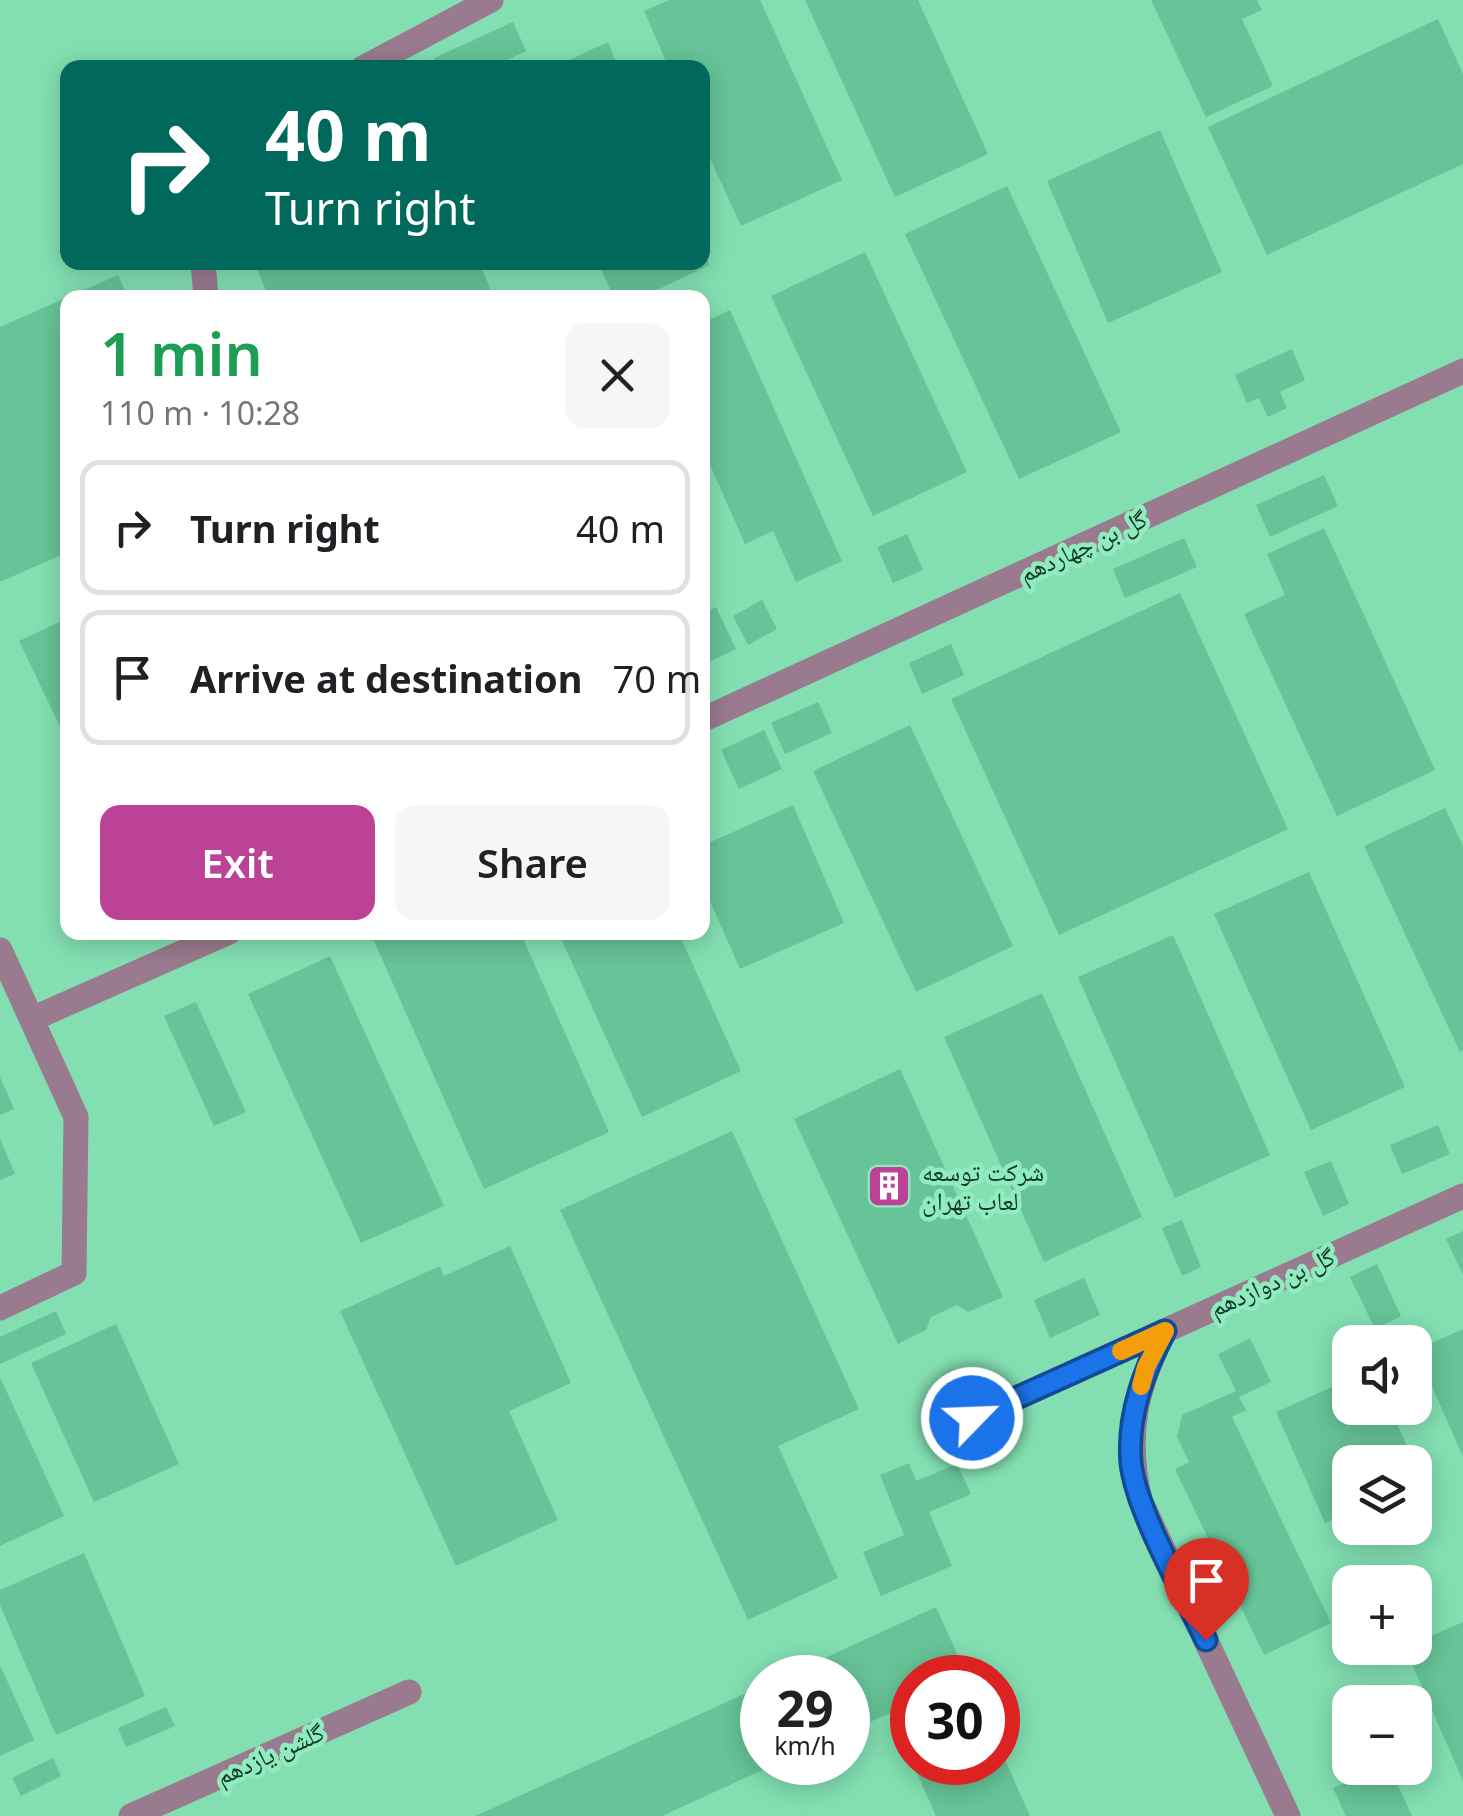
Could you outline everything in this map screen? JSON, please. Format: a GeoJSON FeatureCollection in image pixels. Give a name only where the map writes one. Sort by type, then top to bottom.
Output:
{"type":"FeatureCollection","features":[{"type":"Feature","properties":{"kind":"street"},"geometry":{"type":"LineString","coordinates":[[378,60],[491,0]]}},
{"type":"Feature","properties":{"kind":"street","name":"گل بن چهاردهم"},"geometry":{"type":"LineString","coordinates":[[710,716],[1463,371]]}},
{"type":"Feature","properties":{"kind":"street"},"geometry":{"type":"LineString","coordinates":[[32,1019],[212,940]]}},
{"type":"Feature","properties":{"kind":"street"},"geometry":{"type":"LineString","coordinates":[[0,950],[76,1117],[74,1273],[0,1308]]}},
{"type":"Feature","properties":{"kind":"street","name":"گل بن دوازدهم"},"geometry":{"type":"LineString","coordinates":[[972,1418],[1463,1196]]}},
{"type":"Feature","properties":{"kind":"street"},"geometry":{"type":"LineString","coordinates":[[1165,1331],[1146,1367],[1136,1412],[1131,1463],[1140,1500],[1288,1816]]}},
{"type":"Feature","properties":{"kind":"street","name":"گلشن یازدهم"},"geometry":{"type":"LineString","coordinates":[[131,1816],[408,1692]]}},
{"type":"Feature","properties":{"kind":"building"},"geometry":{"type":"Polygon","coordinates":[[[669,0],[760,0],[842,180],[741,226],[710,158],[710,60],[665,60],[644,11],[669,0]]]}},
{"type":"Feature","properties":{"kind":"building"},"geometry":{"type":"Polygon","coordinates":[[[805,0],[918,0],[988,154],[895,197],[805,0]]]}},
{"type":"Feature","properties":{"kind":"building"},"geometry":{"type":"Polygon","coordinates":[[[1151,0],[1257,0],[1262,10],[1242,19],[1273,86],[1206,117],[1151,0]]]}},
{"type":"Feature","properties":{"kind":"building"},"geometry":{"type":"Polygon","coordinates":[[[1438,19],[1463,74],[1463,164],[1267,255],[1208,127],[1438,19]]]}},
{"type":"Feature","properties":{"kind":"building"},"geometry":{"type":"Polygon","coordinates":[[[513,22],[526,51],[507,60],[434,58],[513,22]]]}},
{"type":"Feature","properties":{"kind":"building"},"geometry":{"type":"Polygon","coordinates":[[[608,42],[616,60],[569,60],[608,42]]]}},
{"type":"Feature","properties":{"kind":"building"},"geometry":{"type":"Polygon","coordinates":[[[1160,130],[1222,272],[1108,323],[1047,181],[1160,130]]]}},
{"type":"Feature","properties":{"kind":"building"},"geometry":{"type":"Polygon","coordinates":[[[1007,186],[1121,432],[1019,479],[905,234],[1007,186]]]}},
{"type":"Feature","properties":{"kind":"building"},"geometry":{"type":"Polygon","coordinates":[[[865,252],[967,472],[873,516],[771,296],[865,252]]]}},
{"type":"Feature","properties":{"kind":"building"},"geometry":{"type":"Polygon","coordinates":[[[257,270],[482,270],[491,290],[266,290],[257,270]]]}},
{"type":"Feature","properties":{"kind":"building"},"geometry":{"type":"Polygon","coordinates":[[[602,270],[699,270],[656,290],[610,290],[602,270]]]}},
{"type":"Feature","properties":{"kind":"building"},"geometry":{"type":"Polygon","coordinates":[[[118,275],[125,290],[84,290],[118,275]]]}},
{"type":"Feature","properties":{"kind":"building"},"geometry":{"type":"Polygon","coordinates":[[[60,301],[60,556],[0,582],[0,327],[60,301]]]}},
{"type":"Feature","properties":{"kind":"building"},"geometry":{"type":"Polygon","coordinates":[[[730,310],[842,561],[796,582],[773,531],[745,544],[710,465],[710,319],[730,310]]]}},
{"type":"Feature","properties":{"kind":"building"},"geometry":{"type":"Polygon","coordinates":[[[1292,349],[1305,380],[1280,392],[1287,408],[1268,417],[1259,398],[1247,403],[1235,375],[1292,349]]]}},
{"type":"Feature","properties":{"kind":"building"},"geometry":{"type":"Polygon","coordinates":[[[1324,475],[1338,506],[1270,537],[1256,505],[1324,475]]]}},
{"type":"Feature","properties":{"kind":"building"},"geometry":{"type":"Polygon","coordinates":[[[1324,528],[1435,770],[1337,816],[1244,614],[1285,595],[1267,554],[1324,528]]]}},
{"type":"Feature","properties":{"kind":"building"},"geometry":{"type":"Polygon","coordinates":[[[907,534],[923,570],[893,583],[877,547],[907,534]]]}},
{"type":"Feature","properties":{"kind":"building"},"geometry":{"type":"Polygon","coordinates":[[[1184,538],[1197,567],[1125,598],[1113,569],[1184,538]]]}},
{"type":"Feature","properties":{"kind":"building"},"geometry":{"type":"Polygon","coordinates":[[[1180,593],[1288,829],[1059,935],[951,699],[1180,593]]]}},
{"type":"Feature","properties":{"kind":"building"},"geometry":{"type":"Polygon","coordinates":[[[762,600],[777,629],[748,645],[733,616],[762,600]]]}},
{"type":"Feature","properties":{"kind":"building"},"geometry":{"type":"Polygon","coordinates":[[[716,607],[736,649],[710,661],[710,610],[716,607]]]}},
{"type":"Feature","properties":{"kind":"building"},"geometry":{"type":"Polygon","coordinates":[[[60,622],[60,726],[19,641],[60,622]]]}},
{"type":"Feature","properties":{"kind":"building"},"geometry":{"type":"Polygon","coordinates":[[[951,644],[964,675],[922,694],[909,663],[951,644]]]}},
{"type":"Feature","properties":{"kind":"building"},"geometry":{"type":"Polygon","coordinates":[[[818,702],[832,733],[785,754],[771,723],[818,702]]]}},
{"type":"Feature","properties":{"kind":"building"},"geometry":{"type":"Polygon","coordinates":[[[910,725],[1013,946],[916,992],[813,771],[910,725]]]}},
{"type":"Feature","properties":{"kind":"building"},"geometry":{"type":"Polygon","coordinates":[[[764,730],[782,769],[739,789],[721,750],[764,730]]]}},
{"type":"Feature","properties":{"kind":"building"},"geometry":{"type":"Polygon","coordinates":[[[793,805],[844,923],[740,969],[710,901],[710,842],[793,805]]]}},
{"type":"Feature","properties":{"kind":"building"},"geometry":{"type":"Polygon","coordinates":[[[1445,808],[1463,846],[1460,1052],[1364,846],[1445,808]]]}},
{"type":"Feature","properties":{"kind":"building"},"geometry":{"type":"Polygon","coordinates":[[[1309,872],[1405,1087],[1311,1130],[1214,914],[1309,872]]]}},
{"type":"Feature","properties":{"kind":"building"},"geometry":{"type":"Polygon","coordinates":[[[1173,935],[1270,1155],[1175,1198],[1078,977],[1173,935]]]}},
{"type":"Feature","properties":{"kind":"building"},"geometry":{"type":"Polygon","coordinates":[[[374,940],[524,940],[609,1132],[484,1189],[374,940]]]}},
{"type":"Feature","properties":{"kind":"building"},"geometry":{"type":"Polygon","coordinates":[[[562,940],[682,940],[741,1071],[642,1117],[562,940]]]}},
{"type":"Feature","properties":{"kind":"building"},"geometry":{"type":"Polygon","coordinates":[[[330,956],[444,1206],[361,1243],[248,994],[330,956]]]}},
{"type":"Feature","properties":{"kind":"building"},"geometry":{"type":"Polygon","coordinates":[[[1042,993],[1142,1217],[1044,1262],[944,1037],[1042,993]]]}},
{"type":"Feature","properties":{"kind":"building"},"geometry":{"type":"Polygon","coordinates":[[[196,1002],[246,1112],[214,1126],[164,1016],[196,1002]]]}},
{"type":"Feature","properties":{"kind":"building","name":"شرکت توسعه لعاب تهران"},"geometry":{"type":"Polygon","coordinates":[[[900,1069],[1003,1297],[968,1312],[957,1305],[931,1317],[926,1330],[898,1344],[794,1119],[900,1069]]]}},
{"type":"Feature","properties":{"kind":"building"},"geometry":{"type":"Polygon","coordinates":[[[0,1077],[14,1109],[0,1115],[0,1077]]]}},
{"type":"Feature","properties":{"kind":"building"},"geometry":{"type":"Polygon","coordinates":[[[1438,1125],[1450,1154],[1402,1174],[1390,1145],[1438,1125]]]}},
{"type":"Feature","properties":{"kind":"building"},"geometry":{"type":"Polygon","coordinates":[[[732,1131],[859,1409],[778,1446],[838,1578],[748,1620],[560,1210],[732,1131]]]}},
{"type":"Feature","properties":{"kind":"building"},"geometry":{"type":"Polygon","coordinates":[[[0,1139],[15,1174],[0,1180],[0,1139]]]}},
{"type":"Feature","properties":{"kind":"building"},"geometry":{"type":"Polygon","coordinates":[[[1331,1161],[1349,1204],[1323,1216],[1304,1172],[1331,1161]]]}},
{"type":"Feature","properties":{"kind":"building"},"geometry":{"type":"Polygon","coordinates":[[[1182,1220],[1201,1267],[1182,1276],[1162,1228],[1182,1220]]]}},
{"type":"Feature","properties":{"kind":"building"},"geometry":{"type":"Polygon","coordinates":[[[1463,1231],[1463,1275],[1446,1239],[1463,1231]]]}},
{"type":"Feature","properties":{"kind":"building"},"geometry":{"type":"Polygon","coordinates":[[[510,1246],[571,1383],[509,1411],[558,1520],[456,1566],[340,1311],[440,1266],[444,1276],[510,1246]]]}},
{"type":"Feature","properties":{"kind":"building"},"geometry":{"type":"Polygon","coordinates":[[[1377,1264],[1401,1316],[1383,1325],[1373,1325],[1350,1277],[1377,1264]]]}},
{"type":"Feature","properties":{"kind":"building"},"geometry":{"type":"Polygon","coordinates":[[[1084,1278],[1100,1315],[1050,1338],[1034,1300],[1084,1278]]]}},
{"type":"Feature","properties":{"kind":"building"},"geometry":{"type":"Polygon","coordinates":[[[56,1311],[66,1334],[0,1364],[0,1337],[56,1311]]]}},
{"type":"Feature","properties":{"kind":"building"},"geometry":{"type":"Polygon","coordinates":[[[116,1324],[179,1464],[94,1502],[31,1363],[116,1324]]]}},
{"type":"Feature","properties":{"kind":"building"},"geometry":{"type":"Polygon","coordinates":[[[1463,1329],[1463,1457],[1432,1386],[1432,1343],[1463,1329]]]}},
{"type":"Feature","properties":{"kind":"building"},"geometry":{"type":"Polygon","coordinates":[[[1250,1338],[1271,1382],[1239,1397],[1246,1410],[1232,1417],[1331,1623],[1264,1655],[1175,1469],[1189,1462],[1177,1437],[1182,1415],[1236,1391],[1218,1354],[1250,1338]]]}},
{"type":"Feature","properties":{"kind":"building"},"geometry":{"type":"Polygon","coordinates":[[[0,1377],[64,1516],[0,1546],[0,1377]]]}},
{"type":"Feature","properties":{"kind":"building"},"geometry":{"type":"Polygon","coordinates":[[[1332,1387],[1332,1425],[1398,1425],[1406,1445],[1332,1445],[1332,1520],[1325,1523],[1276,1412],[1332,1387]]]}},
{"type":"Feature","properties":{"kind":"building"},"geometry":{"type":"Polygon","coordinates":[[[909,1463],[916,1481],[957,1464],[971,1494],[929,1512],[952,1566],[881,1596],[863,1552],[904,1535],[880,1475],[909,1463]]]}},
{"type":"Feature","properties":{"kind":"building"},"geometry":{"type":"Polygon","coordinates":[[[84,1553],[145,1696],[56,1735],[0,1605],[0,1590],[84,1553]]]}},
{"type":"Feature","properties":{"kind":"building"},"geometry":{"type":"Polygon","coordinates":[[[936,1607],[958,1655],[890,1655],[890,1713],[870,1722],[870,1655],[831,1655],[936,1607]]]}},
{"type":"Feature","properties":{"kind":"building"},"geometry":{"type":"Polygon","coordinates":[[[1463,1622],[1463,1781],[1432,1710],[1432,1685],[1421,1685],[1412,1665],[1432,1665],[1432,1636],[1463,1622]]]}},
{"type":"Feature","properties":{"kind":"building"},"geometry":{"type":"Polygon","coordinates":[[[0,1665],[34,1740],[0,1756],[0,1665]]]}},
{"type":"Feature","properties":{"kind":"building"},"geometry":{"type":"Polygon","coordinates":[[[740,1696],[740,1780],[662,1816],[475,1816],[740,1696]]]}},
{"type":"Feature","properties":{"kind":"building"},"geometry":{"type":"Polygon","coordinates":[[[166,1707],[175,1726],[126,1747],[118,1728],[166,1707]]]}},
{"type":"Feature","properties":{"kind":"building"},"geometry":{"type":"Polygon","coordinates":[[[53,1758],[61,1776],[21,1796],[12,1778],[53,1758]]]}},
{"type":"Feature","properties":{"kind":"building"},"geometry":{"type":"Polygon","coordinates":[[[922,1785],[1016,1785],[1030,1816],[936,1816],[922,1785]]]}},
{"type":"Feature","properties":{"kind":"building"},"geometry":{"type":"Polygon","coordinates":[[[1398,1785],[1412,1816],[1346,1816],[1333,1788],[1398,1785]]]}},
{"type":"Feature","properties":{"kind":"slow traffic"},"geometry":{"type":"LineString","coordinates":[[1121,1351],[1165,1331],[1146,1367],[1141,1386]]}},
{"type":"Feature","properties":{"kind":"place","name":"شرکت توسعه لعاب تهران"},"geometry":{"type":"Point","coordinates":[889,1186]}},
{"type":"Feature","properties":{"kind":"route"},"geometry":{"type":"LineString","coordinates":[[972,1418],[1165,1331],[1146,1367],[1131,1463],[1140,1500],[1206,1640]]}}]}
